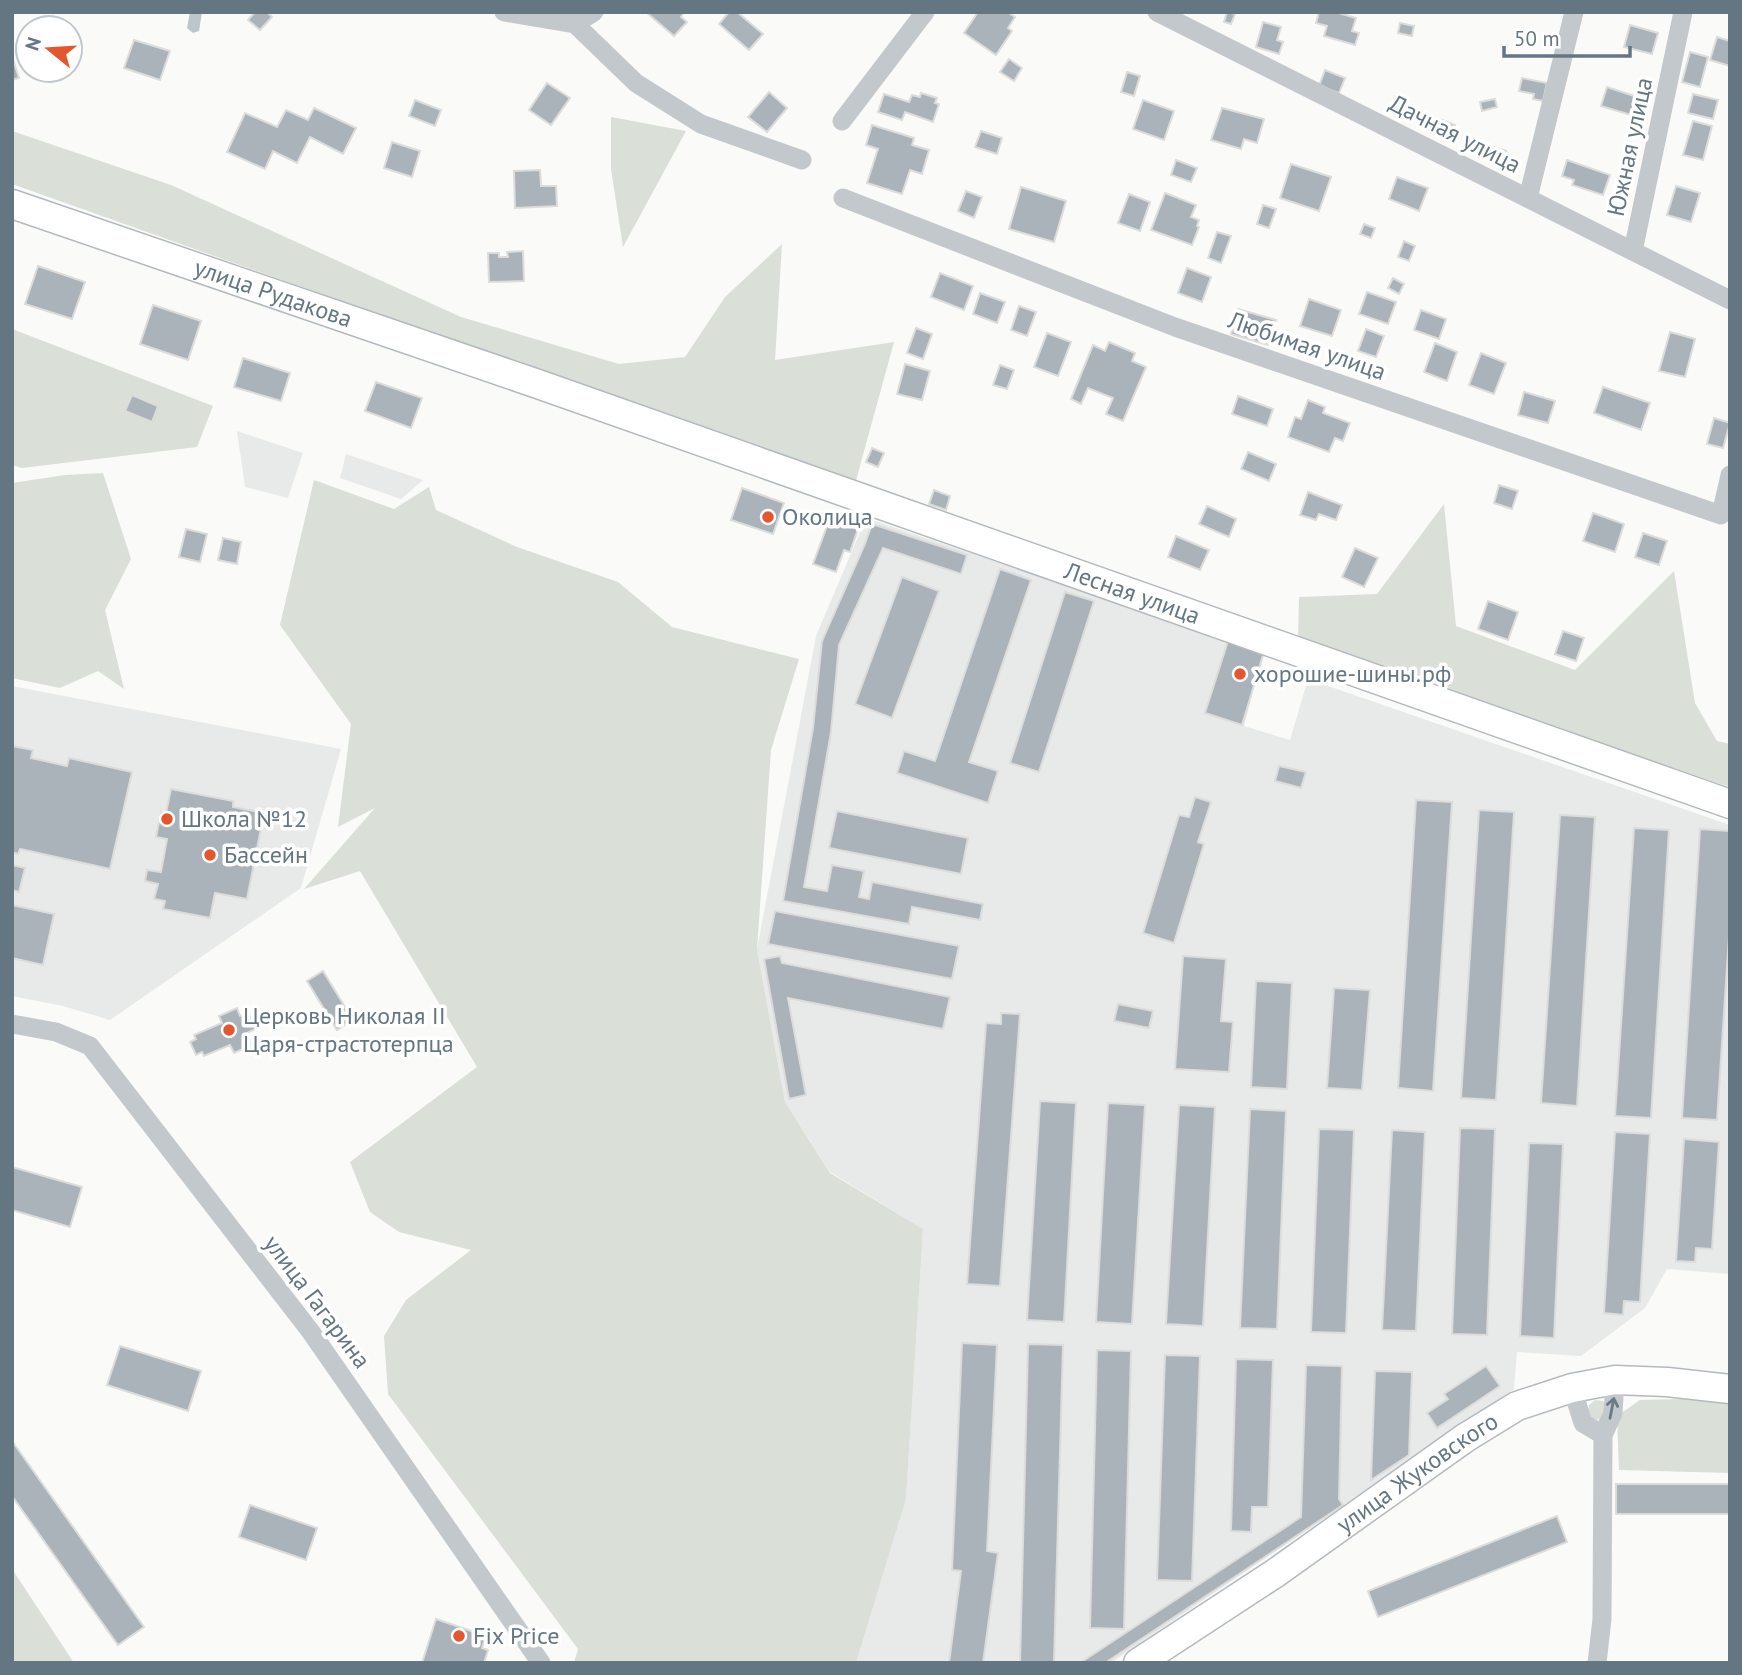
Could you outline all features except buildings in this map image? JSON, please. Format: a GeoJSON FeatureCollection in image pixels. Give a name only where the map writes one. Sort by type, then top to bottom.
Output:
{"type":"FeatureCollection","features":[{"type":"Feature","properties":{"kind":"main road","name":"улица Рудакова"},"geometry":{"type":"LineString","coordinates":[[12,204],[535,383]]}},
{"type":"Feature","properties":{"kind":"main road","name":"Лесная улица"},"geometry":{"type":"LineString","coordinates":[[535,383],[1730,804]]}},
{"type":"Feature","properties":{"kind":"main road","name":"улица Жуковского"},"geometry":{"type":"LineString","coordinates":[[1138,1663],[1273,1574],[1517,1406],[1572,1388],[1615,1380],[1730,1389]]}},
{"type":"Feature","properties":{"kind":"street"},"geometry":{"type":"LineString","coordinates":[[504,12],[575,24],[636,83],[701,124],[802,160]]}},
{"type":"Feature","properties":{"kind":"street"},"geometry":{"type":"LineString","coordinates":[[575,24],[594,12]]}},
{"type":"Feature","properties":{"kind":"street"},"geometry":{"type":"LineString","coordinates":[[842,121],[925,12]]}},
{"type":"Feature","properties":{"kind":"street","name":"Дачная улица"},"geometry":{"type":"LineString","coordinates":[[1157,12],[1730,300]]}},
{"type":"Feature","properties":{"kind":"street"},"geometry":{"type":"LineString","coordinates":[[1528,198],[1574,12]]}},
{"type":"Feature","properties":{"kind":"street","name":"Южная улица"},"geometry":{"type":"LineString","coordinates":[[1633,251],[1683,12]]}},
{"type":"Feature","properties":{"kind":"street","name":"Любимая улица"},"geometry":{"type":"LineString","coordinates":[[843,198],[1175,327],[1721,515],[1730,475]]}},
{"type":"Feature","properties":{"kind":"street","name":"улица Гагарина"},"geometry":{"type":"LineString","coordinates":[[12,1024],[56,1032],[90,1046],[311,1332],[541,1663]]}},
{"type":"Feature","properties":{"kind":"street"},"geometry":{"type":"LineString","coordinates":[[1597,1663],[1602,1619],[1602,1435],[1613,1413],[1615,1380]]}},
{"type":"Feature","properties":{"kind":"street"},"geometry":{"type":"LineString","coordinates":[[1572,1388],[1583,1423],[1602,1435]]}},
{"type":"Feature","properties":{"kind":"shaded area"},"geometry":{"type":"Polygon","coordinates":[[[190,12],[202,12],[199,31],[193,33],[187,28],[190,12]]]}},
{"type":"Feature","properties":{"kind":"shaded area"},"geometry":{"type":"Polygon","coordinates":[[[611,117],[686,131],[623,247],[611,169],[611,117]]]}},
{"type":"Feature","properties":{"kind":"shaded area"},"geometry":{"type":"Polygon","coordinates":[[[12,131],[171,185],[461,317],[619,364],[685,357],[725,297],[782,244],[775,360],[894,342],[855,484],[12,184],[12,131]]]}},
{"type":"Feature","properties":{"kind":"shaded area"},"geometry":{"type":"Polygon","coordinates":[[[12,329],[213,406],[197,447],[22,468],[12,465],[12,329]]]}},
{"type":"Feature","properties":{"kind":"shaded area"},"geometry":{"type":"Polygon","coordinates":[[[237,431],[303,453],[288,498],[245,487],[237,431]]]}},
{"type":"Feature","properties":{"kind":"shaded area"},"geometry":{"type":"Polygon","coordinates":[[[346,454],[423,480],[401,499],[340,478],[346,454]]]}},
{"type":"Feature","properties":{"kind":"shaded area"},"geometry":{"type":"Polygon","coordinates":[[[103,473],[131,559],[105,610],[124,689],[98,671],[60,688],[12,678],[12,483],[65,475],[103,473]]]}},
{"type":"Feature","properties":{"kind":"shaded area"},"geometry":{"type":"Polygon","coordinates":[[[314,480],[394,509],[429,487],[436,510],[517,547],[618,582],[672,627],[799,659],[771,750],[757,949],[785,1102],[830,1173],[923,1229],[906,1499],[856,1663],[574,1663],[578,1649],[388,1394],[384,1336],[406,1300],[471,1250],[399,1232],[370,1212],[350,1162],[477,1067],[360,871],[304,889],[375,808],[338,827],[351,724],[280,625],[314,480]]]}},
{"type":"Feature","properties":{"kind":"shaded area"},"geometry":{"type":"Polygon","coordinates":[[[1444,504],[1456,626],[1575,670],[1674,571],[1695,703],[1717,741],[1730,744],[1730,787],[1298,641],[1299,597],[1377,594],[1444,504]]]}},
{"type":"Feature","properties":{"kind":"shaded area"},"geometry":{"type":"Polygon","coordinates":[[[866,518],[1264,649],[1244,726],[1290,740],[1308,679],[1730,825],[1730,1274],[1667,1269],[1645,1308],[1581,1356],[1517,1352],[1514,1389],[1111,1663],[856,1663],[906,1499],[923,1229],[830,1172],[785,1102],[757,949],[816,636],[866,518]]]}},
{"type":"Feature","properties":{"kind":"shaded area","name":"Школа №12"},"geometry":{"type":"Polygon","coordinates":[[[12,686],[341,749],[301,888],[110,1020],[63,1006],[12,996],[12,686]]]}},
{"type":"Feature","properties":{"kind":"shaded area"},"geometry":{"type":"Polygon","coordinates":[[[1683,1399],[1730,1404],[1730,1473],[1619,1470],[1617,1416],[1640,1400],[1683,1399]]]}},
{"type":"Feature","properties":{"kind":"shaded area"},"geometry":{"type":"Polygon","coordinates":[[[1595,1400],[1603,1401],[1608,1407],[1601,1420],[1593,1419],[1588,1413],[1589,1405],[1595,1400]]]}},
{"type":"Feature","properties":{"kind":"shaded area"},"geometry":{"type":"Polygon","coordinates":[[[12,1569],[74,1663],[12,1663],[12,1569]]]}},
{"type":"Feature","properties":{"kind":"place","name":"Околица"},"geometry":{"type":"Point","coordinates":[768,517]}},
{"type":"Feature","properties":{"kind":"place","name":"хорошие-шины.рф"},"geometry":{"type":"Point","coordinates":[1240,674]}},
{"type":"Feature","properties":{"kind":"place","name":"Школа №12"},"geometry":{"type":"Point","coordinates":[167,819]}},
{"type":"Feature","properties":{"kind":"place","name":"Бассейн"},"geometry":{"type":"Point","coordinates":[210,855]}},
{"type":"Feature","properties":{"kind":"place","name":"Церковь Николая II Царя-страстотерпца"},"geometry":{"type":"Point","coordinates":[229,1030]}},
{"type":"Feature","properties":{"kind":"place","name":"Fix Price"},"geometry":{"type":"Point","coordinates":[459,1636]}}]}
